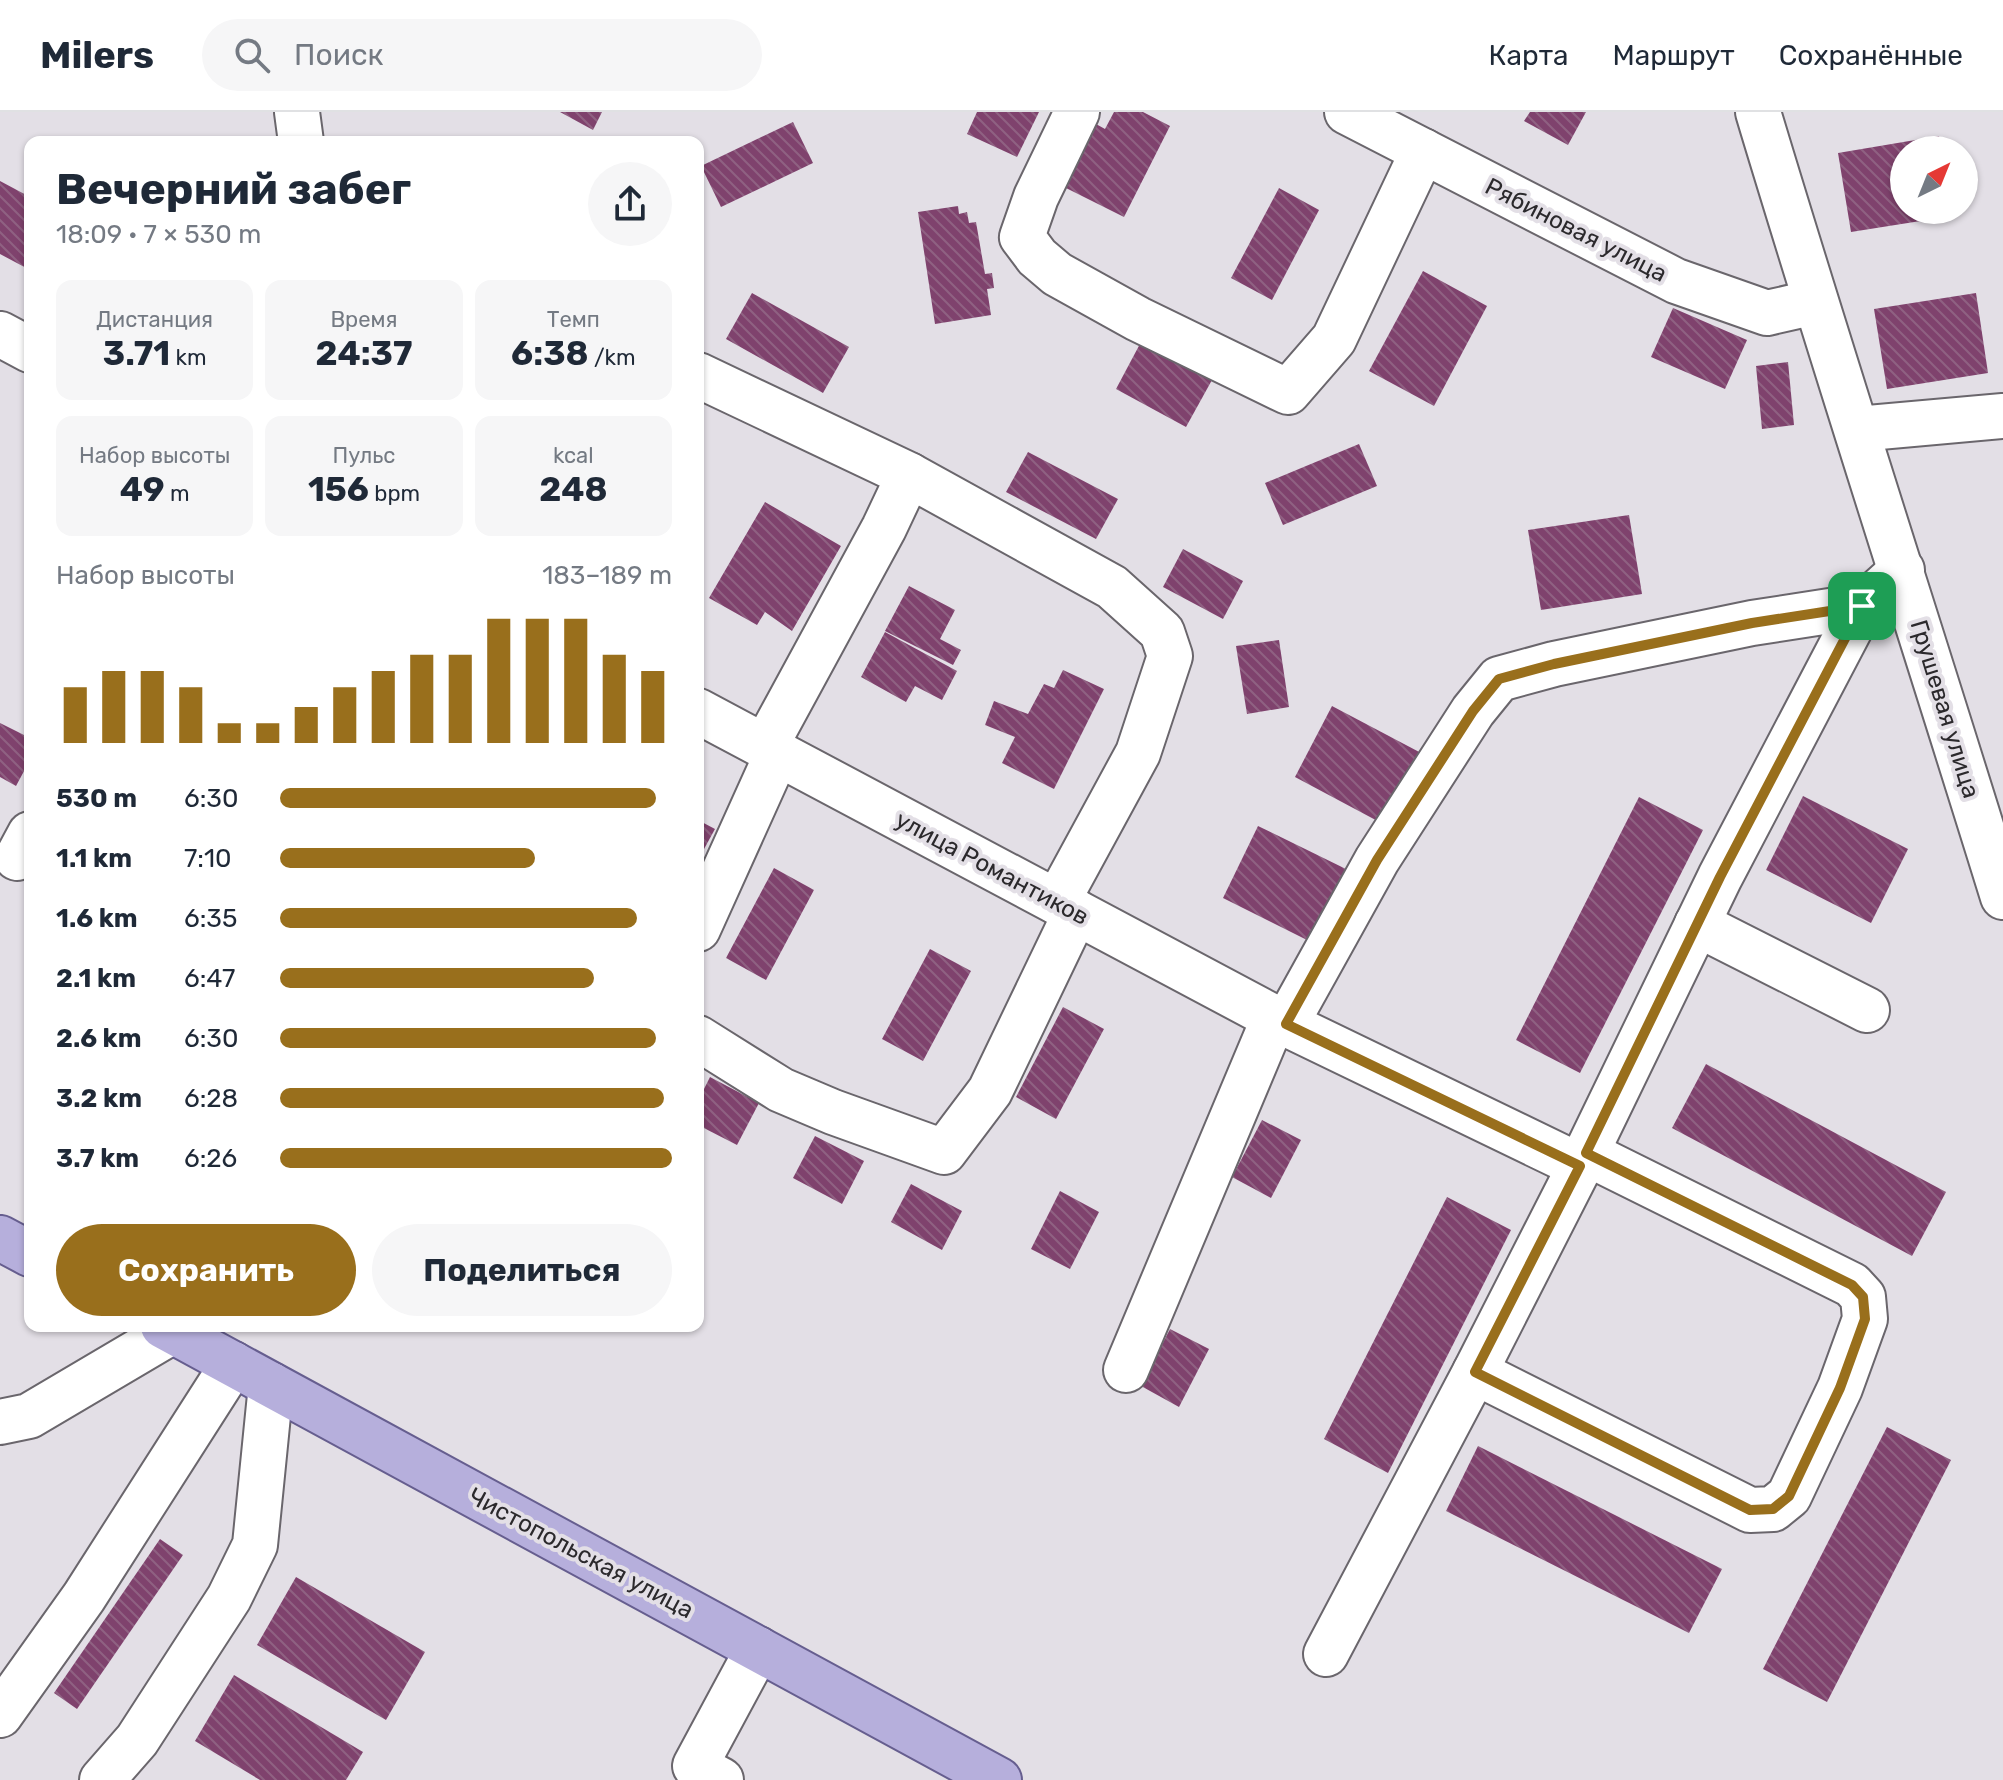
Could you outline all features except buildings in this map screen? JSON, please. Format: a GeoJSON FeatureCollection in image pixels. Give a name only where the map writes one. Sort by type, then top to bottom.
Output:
{"type":"FeatureCollection","features":[{"type":"Feature","properties":{"kind":"main road"},"geometry":{"type":"LineString","coordinates":[[0,1238],[24,1251]]}},
{"type":"Feature","properties":{"kind":"main road","name":"Чистопольская улица"},"geometry":{"type":"LineString","coordinates":[[174,1332],[758,1649],[985,1777]]}},
{"type":"Feature","properties":{"kind":"street"},"geometry":{"type":"LineString","coordinates":[[297,112],[300,136]]}},
{"type":"Feature","properties":{"kind":"street"},"geometry":{"type":"LineString","coordinates":[[1077,112],[1036,197],[1022,237],[1037,257],[1057,274],[1138,319],[1288,392],[1334,339],[1423,151]]}},
{"type":"Feature","properties":{"kind":"street","name":"Рябиновая улица"},"geometry":{"type":"LineString","coordinates":[[1347,112],[1676,281],[1767,313],[1815,302]]}},
{"type":"Feature","properties":{"kind":"street","name":"Грушевая улица"},"geometry":{"type":"LineString","coordinates":[[1758,112],[1815,302],[1902,570],[1985,780],[2003,897]]}},
{"type":"Feature","properties":{"kind":"street"},"geometry":{"type":"LineString","coordinates":[[0,334],[24,347]]}},
{"type":"Feature","properties":{"kind":"street"},"geometry":{"type":"LineString","coordinates":[[704,378],[909,475],[1112,587],[1162,632],[1170,656],[1138,753],[1067,907],[990,1091],[944,1152],[781,1090],[704,1042]]}},
{"type":"Feature","properties":{"kind":"street"},"geometry":{"type":"LineString","coordinates":[[1857,429],[2003,416]]}},
{"type":"Feature","properties":{"kind":"street"},"geometry":{"type":"LineString","coordinates":[[704,914],[771,750],[909,475]]}},
{"type":"Feature","properties":{"kind":"street"},"geometry":{"type":"LineString","coordinates":[[1326,1654],[1475,1372],[1583,1160],[1697,924],[1862,606],[1902,570]]}},
{"type":"Feature","properties":{"kind":"street"},"geometry":{"type":"LineString","coordinates":[[1126,1370],[1280,1021],[1377,860],[1473,711],[1499,679],[1554,664],[1752,623],[1862,606]]}},
{"type":"Feature","properties":{"kind":"street","name":"улица Романтиков"},"geometry":{"type":"LineString","coordinates":[[704,714],[1280,1021],[1852,1285],[1863,1297],[1865,1319],[1840,1388],[1789,1496],[1773,1509],[1750,1510],[1475,1372]]}},
{"type":"Feature","properties":{"kind":"street"},"geometry":{"type":"LineString","coordinates":[[1697,924],[1867,1010]]}},
{"type":"Feature","properties":{"kind":"street"},"geometry":{"type":"LineString","coordinates":[[0,1422],[29,1416],[163,1332]]}},
{"type":"Feature","properties":{"kind":"street"},"geometry":{"type":"LineString","coordinates":[[0,1715],[84,1597],[233,1364]]}},
{"type":"Feature","properties":{"kind":"street"},"geometry":{"type":"LineString","coordinates":[[102,1780],[137,1740],[229,1598],[255,1545],[271,1385]]}},
{"type":"Feature","properties":{"kind":"street"},"geometry":{"type":"LineString","coordinates":[[721,1780],[695,1766],[758,1649]]}},
{"type":"Feature","properties":{"kind":"route"},"geometry":{"type":"LineString","coordinates":[[1862,606],[1720,877],[1586,1153],[1852,1285],[1863,1297],[1865,1319],[1840,1388],[1789,1496],[1773,1509],[1750,1510],[1475,1372],[1580,1166],[1286,1024],[1377,860],[1473,711],[1499,679],[1554,664],[1752,623],[1862,606]]}}]}
